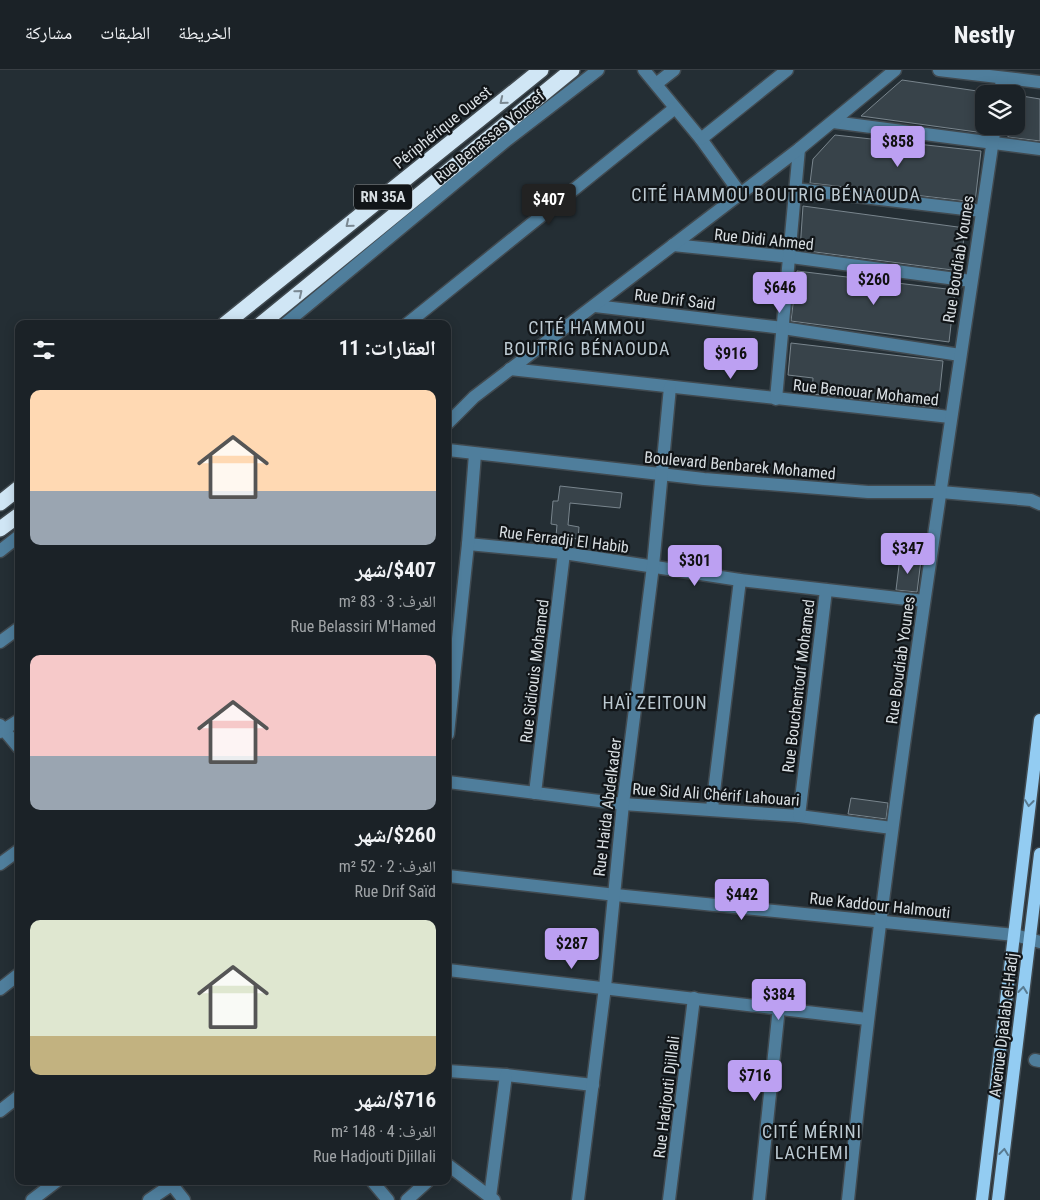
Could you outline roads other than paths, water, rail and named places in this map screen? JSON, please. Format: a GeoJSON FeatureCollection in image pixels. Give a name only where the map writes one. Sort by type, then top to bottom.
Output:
{"type":"FeatureCollection","features":[{"type":"Feature","properties":{"kind":"highway","name":"Périphérique Ouest"},"geometry":{"type":"LineString","coordinates":[[230,320],[541,70]]}},
{"type":"Feature","properties":{"kind":"highway","name":"RN 35A"},"geometry":{"type":"LineString","coordinates":[[266,320],[572,70]]}},
{"type":"Feature","properties":{"kind":"highway"},"geometry":{"type":"LineString","coordinates":[[0,503],[15,491]]}},
{"type":"Feature","properties":{"kind":"highway"},"geometry":{"type":"LineString","coordinates":[[0,529],[15,518]]}},
{"type":"Feature","properties":{"kind":"main road"},"geometry":{"type":"LineString","coordinates":[[982,1200],[1040,720]]}},
{"type":"Feature","properties":{"kind":"main road","name":"Avenue Djaalab el-Hadj"},"geometry":{"type":"LineString","coordinates":[[998,1200],[1034,940],[1040,854]]}},
{"type":"Feature","properties":{"kind":"street","name":"Rue Benassas Youcef"},"geometry":{"type":"LineString","coordinates":[[290,320],[507,140],[598,70]]}},
{"type":"Feature","properties":{"kind":"street"},"geometry":{"type":"LineString","coordinates":[[644,70],[701,139],[740,193]]}},
{"type":"Feature","properties":{"kind":"street"},"geometry":{"type":"LineString","coordinates":[[656,84],[674,70]]}},
{"type":"Feature","properties":{"kind":"street"},"geometry":{"type":"LineString","coordinates":[[701,139],[787,70]]}},
{"type":"Feature","properties":{"kind":"street"},"geometry":{"type":"LineString","coordinates":[[451,420],[474,397],[799,149],[895,70]]}},
{"type":"Feature","properties":{"kind":"street"},"geometry":{"type":"LineString","coordinates":[[939,70],[1002,79],[1040,82]]}},
{"type":"Feature","properties":{"kind":"street"},"geometry":{"type":"LineString","coordinates":[[1001,85],[1002,79]]}},
{"type":"Feature","properties":{"kind":"street"},"geometry":{"type":"LineString","coordinates":[[412,320],[675,108]]}},
{"type":"Feature","properties":{"kind":"street"},"geometry":{"type":"LineString","coordinates":[[833,122],[1040,149]]}},
{"type":"Feature","properties":{"kind":"street","name":"Rue Boudiab Younes"},"geometry":{"type":"LineString","coordinates":[[848,1200],[867,1019],[882,921],[892,828],[941,492],[950,417],[993,135]]}},
{"type":"Feature","properties":{"kind":"street"},"geometry":{"type":"LineString","coordinates":[[776,398],[791,258],[799,149]]}},
{"type":"Feature","properties":{"kind":"street"},"geometry":{"type":"LineString","coordinates":[[796,190],[982,212]]}},
{"type":"Feature","properties":{"kind":"street","name":"Rue Didi Ahmed"},"geometry":{"type":"LineString","coordinates":[[673,245],[971,281]]}},
{"type":"Feature","properties":{"kind":"street","name":"Rue Drif Saïd"},"geometry":{"type":"LineString","coordinates":[[595,306],[783,328],[960,355]]}},
{"type":"Feature","properties":{"kind":"street","name":"Rue Benouar Mohamed"},"geometry":{"type":"LineString","coordinates":[[510,369],[950,417]]}},
{"type":"Feature","properties":{"kind":"street","name":"Rue Haida Abdelkader"},"geometry":{"type":"LineString","coordinates":[[578,1200],[605,988],[623,804],[653,566],[670,387]]}},
{"type":"Feature","properties":{"kind":"street","name":"Boulevard Benbarek Mohamed"},"geometry":{"type":"LineString","coordinates":[[451,450],[661,475],[868,492],[941,492],[1037,501]]}},
{"type":"Feature","properties":{"kind":"street"},"geometry":{"type":"LineString","coordinates":[[451,662],[468,544],[475,454]]}},
{"type":"Feature","properties":{"kind":"street"},"geometry":{"type":"LineString","coordinates":[[0,551],[15,539]]}},
{"type":"Feature","properties":{"kind":"street","name":"Rue Ferradji El Habib"},"geometry":{"type":"LineString","coordinates":[[468,544],[564,553],[740,580],[924,601]]}},
{"type":"Feature","properties":{"kind":"street","name":"Rue Sidiouis Mohamed"},"geometry":{"type":"LineString","coordinates":[[535,793],[564,553]]}},
{"type":"Feature","properties":{"kind":"street"},"geometry":{"type":"LineString","coordinates":[[712,808],[740,580]]}},
{"type":"Feature","properties":{"kind":"street","name":"Rue Bouchentouf Mohamed"},"geometry":{"type":"LineString","coordinates":[[799,816],[826,590]]}},
{"type":"Feature","properties":{"kind":"street"},"geometry":{"type":"LineString","coordinates":[[0,642],[15,631]]}},
{"type":"Feature","properties":{"kind":"street"},"geometry":{"type":"LineString","coordinates":[[15,722],[1,729],[15,744]]}},
{"type":"Feature","properties":{"kind":"street","name":"Rue Sid Ali Chérif Lahouari"},"geometry":{"type":"LineString","coordinates":[[451,782],[623,804],[712,808],[799,816],[892,828]]}},
{"type":"Feature","properties":{"kind":"street"},"geometry":{"type":"LineString","coordinates":[[0,864],[15,853]]}},
{"type":"Feature","properties":{"kind":"street","name":"Rue Kaddour Halmouti"},"geometry":{"type":"LineString","coordinates":[[451,876],[614,895],[1015,935],[1034,940]]}},
{"type":"Feature","properties":{"kind":"street"},"geometry":{"type":"LineString","coordinates":[[451,970],[779,1007],[867,1019]]}},
{"type":"Feature","properties":{"kind":"street"},"geometry":{"type":"LineString","coordinates":[[0,989],[15,977]]}},
{"type":"Feature","properties":{"kind":"street","name":"Rue Hadjouti Djillali"},"geometry":{"type":"LineString","coordinates":[[669,1200],[694,998]]}},
{"type":"Feature","properties":{"kind":"street"},"geometry":{"type":"LineString","coordinates":[[759,1200],[779,1007]]}},
{"type":"Feature","properties":{"kind":"street"},"geometry":{"type":"LineString","coordinates":[[451,1071],[506,1075],[593,1085]]}},
{"type":"Feature","properties":{"kind":"street"},"geometry":{"type":"LineString","coordinates":[[492,1198],[506,1075]]}},
{"type":"Feature","properties":{"kind":"street"},"geometry":{"type":"LineString","coordinates":[[0,1111],[15,1099]]}},
{"type":"Feature","properties":{"kind":"street"},"geometry":{"type":"LineString","coordinates":[[451,1167],[492,1198]]}},
{"type":"Feature","properties":{"kind":"street"},"geometry":{"type":"LineString","coordinates":[[32,1200],[52,1185]]}},
{"type":"Feature","properties":{"kind":"street"},"geometry":{"type":"LineString","coordinates":[[149,1200],[169,1185]]}},
{"type":"Feature","properties":{"kind":"street"},"geometry":{"type":"LineString","coordinates":[[175,1185],[184,1200]]}},
{"type":"Feature","properties":{"kind":"street"},"geometry":{"type":"LineString","coordinates":[[375,1185],[388,1200]]}},
{"type":"Feature","properties":{"kind":"street"},"geometry":{"type":"LineString","coordinates":[[407,1200],[424,1185]]}},
{"type":"Feature","properties":{"kind":"district","name":"CITÉ HAMMOU BOUTRIG BÉNAOUDA"},"geometry":{"type":"Point","coordinates":[776,195]}},
{"type":"Feature","properties":{"kind":"district","name":"CITÉ HAMMOU BOUTRIG BÉNAOUDA"},"geometry":{"type":"Point","coordinates":[587,338]}},
{"type":"Feature","properties":{"kind":"district","name":"HAÏ ZEITOUN"},"geometry":{"type":"Point","coordinates":[655,703]}},
{"type":"Feature","properties":{"kind":"district","name":"CITÉ MÉRINI LACHEMI"},"geometry":{"type":"Point","coordinates":[812,1142]}}]}
